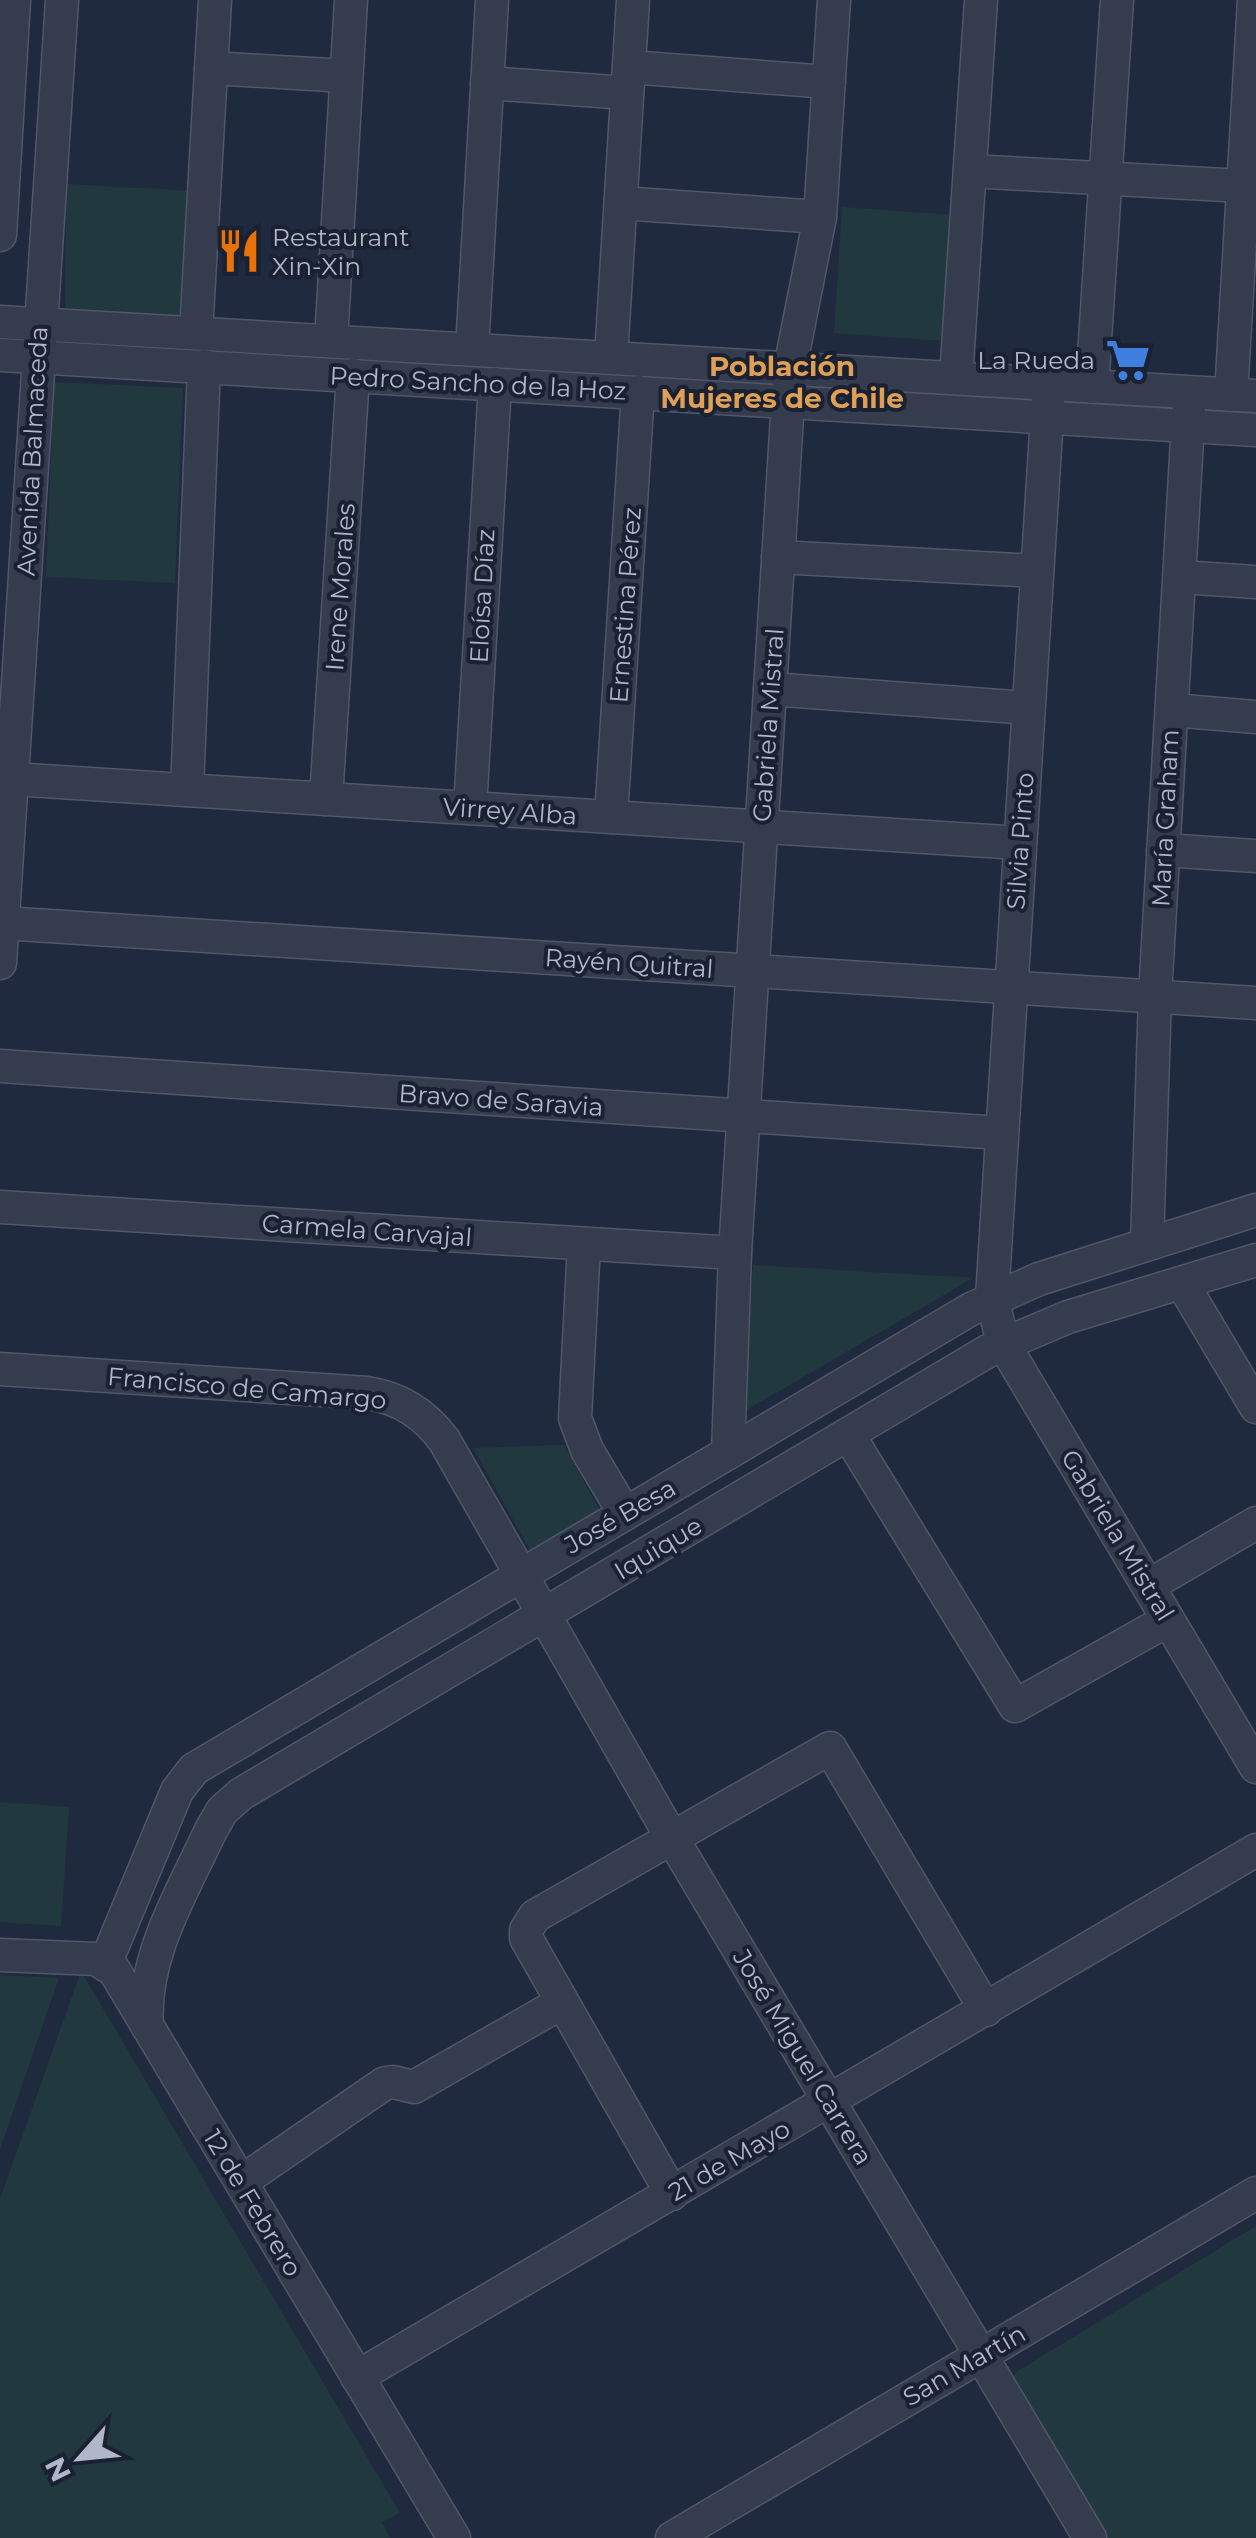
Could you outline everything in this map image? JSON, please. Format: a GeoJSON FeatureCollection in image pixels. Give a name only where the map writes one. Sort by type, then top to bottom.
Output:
{"type":"FeatureCollection","features":[{"type":"Feature","properties":{"kind":"street"},"geometry":{"type":"LineString","coordinates":[[0,235],[3,130],[14,0]]}},
{"type":"Feature","properties":{"kind":"street","name":"Avenida Balmaceda"},"geometry":{"type":"LineString","coordinates":[[0,963],[6,781],[62,0]]}},
{"type":"Feature","properties":{"kind":"street"},"geometry":{"type":"LineString","coordinates":[[196,332],[216,0]]}},
{"type":"Feature","properties":{"kind":"street"},"geometry":{"type":"LineString","coordinates":[[331,341],[351,0]]}},
{"type":"Feature","properties":{"kind":"street"},"geometry":{"type":"LineString","coordinates":[[472,349],[492,0]]}},
{"type":"Feature","properties":{"kind":"street"},"geometry":{"type":"LineString","coordinates":[[611,358],[633,0]]}},
{"type":"Feature","properties":{"kind":"street","name":"Gabriela Mistral"},"geometry":{"type":"LineString","coordinates":[[728,1453],[735,1254],[790,368],[820,217],[834,0]]}},
{"type":"Feature","properties":{"kind":"street"},"geometry":{"type":"LineString","coordinates":[[956,378],[981,0]]}},
{"type":"Feature","properties":{"kind":"street"},"geometry":{"type":"LineString","coordinates":[[1092,387],[1117,0]]}},
{"type":"Feature","properties":{"kind":"street"},"geometry":{"type":"LineString","coordinates":[[1244,396],[1243,186],[1254,0]]}},
{"type":"Feature","properties":{"kind":"street"},"geometry":{"type":"LineString","coordinates":[[211,68],[346,76]]}},
{"type":"Feature","properties":{"kind":"street"},"geometry":{"type":"LineString","coordinates":[[487,83],[829,82]]}},
{"type":"Feature","properties":{"kind":"street"},"geometry":{"type":"LineString","coordinates":[[970,171],[1243,186]]}},
{"type":"Feature","properties":{"kind":"street"},"geometry":{"type":"LineString","coordinates":[[621,203],[820,217]]}},
{"type":"Feature","properties":{"kind":"street","name":"Pedro Sancho de la Hoz"},"geometry":{"type":"LineString","coordinates":[[0,322],[1244,396]]}},
{"type":"Feature","properties":{"kind":"street","name":"Pedro Sancho de la Hoz"},"geometry":{"type":"LineString","coordinates":[[0,355],[1256,430]]}},
{"type":"Feature","properties":{"kind":"street"},"geometry":{"type":"LineString","coordinates":[[187,790],[204,366]]}},
{"type":"Feature","properties":{"kind":"street","name":"Irene Morales"},"geometry":{"type":"LineString","coordinates":[[326,799],[353,375]]}},
{"type":"Feature","properties":{"kind":"street","name":"Eloísa Díaz"},"geometry":{"type":"LineString","coordinates":[[470,808],[494,384]]}},
{"type":"Feature","properties":{"kind":"street","name":"Silvia Pinto"},"geometry":{"type":"LineString","coordinates":[[992,1298],[1050,384]]}},
{"type":"Feature","properties":{"kind":"street","name":"Ernestina Pérez"},"geometry":{"type":"LineString","coordinates":[[611,817],[638,392]]}},
{"type":"Feature","properties":{"kind":"street","name":"María Graham"},"geometry":{"type":"LineString","coordinates":[[1147,1244],[1155,996],[1190,392]]}},
{"type":"Feature","properties":{"kind":"street"},"geometry":{"type":"LineString","coordinates":[[778,557],[1038,571]]}},
{"type":"Feature","properties":{"kind":"street"},"geometry":{"type":"LineString","coordinates":[[1180,577],[1256,582]]}},
{"type":"Feature","properties":{"kind":"street"},"geometry":{"type":"LineString","coordinates":[[770,689],[1028,708]]}},
{"type":"Feature","properties":{"kind":"street"},"geometry":{"type":"LineString","coordinates":[[1172,710],[1256,717]]}},
{"type":"Feature","properties":{"kind":"street","name":"Virrey Alba"},"geometry":{"type":"LineString","coordinates":[[6,781],[1020,843]]}},
{"type":"Feature","properties":{"kind":"street"},"geometry":{"type":"LineString","coordinates":[[1164,850],[1256,856]]}},
{"type":"Feature","properties":{"kind":"street","name":"Rayén Quitral"},"geometry":{"type":"LineString","coordinates":[[2,923],[1256,1003]]}},
{"type":"Feature","properties":{"kind":"street","name":"Bravo de Saravia"},"geometry":{"type":"LineString","coordinates":[[0,1066],[1001,1133]]}},
{"type":"Feature","properties":{"kind":"street","name":"Carmela Carvajal"},"geometry":{"type":"LineString","coordinates":[[0,1208],[735,1254]]}},
{"type":"Feature","properties":{"kind":"street","name":"José Besa"},"geometry":{"type":"LineString","coordinates":[[106,1962],[187,1775],[992,1298],[1256,1210]]}},
{"type":"Feature","properties":{"kind":"street"},"geometry":{"type":"LineString","coordinates":[[584,1244],[575,1418],[587,1450],[624,1514]]}},
{"type":"Feature","properties":{"kind":"street","name":"Iquique"},"geometry":{"type":"LineString","coordinates":[[147,2025],[147,1984],[156,1955],[210,1830],[222,1810],[235,1799],[1003,1343],[1068,1317],[1256,1260]]}},
{"type":"Feature","properties":{"kind":"street"},"geometry":{"type":"LineString","coordinates":[[1182,1283],[1256,1408]]}},
{"type":"Feature","properties":{"kind":"street","name":"Gabriela Mistral"},"geometry":{"type":"LineString","coordinates":[[992,1298],[1003,1343],[1256,1767]]}},
{"type":"Feature","properties":{"kind":"street","name":"Francisco de Camargo"},"geometry":{"type":"LineString","coordinates":[[0,1370],[367,1393],[396,1400],[420,1414],[444,1440],[519,1575]]}},
{"type":"Feature","properties":{"kind":"street"},"geometry":{"type":"LineString","coordinates":[[848,1434],[1015,1706],[1168,1620]]}},
{"type":"Feature","properties":{"kind":"street"},"geometry":{"type":"LineString","coordinates":[[1148,1586],[1256,1523]]}},
{"type":"Feature","properties":{"kind":"street","name":"José Miguel Carrera"},"geometry":{"type":"LineString","coordinates":[[519,1575],[1090,2538]]}},
{"type":"Feature","properties":{"kind":"street"},"geometry":{"type":"LineString","coordinates":[[672,2194],[526,1938],[526,1930],[535,1916],[830,1748],[986,2010]]}},
{"type":"Feature","properties":{"kind":"street","name":"21 de Mayo"},"geometry":{"type":"LineString","coordinates":[[357,2378],[1256,1850]]}},
{"type":"Feature","properties":{"kind":"street"},"geometry":{"type":"LineString","coordinates":[[0,1955],[134,1962],[156,1955]]}},
{"type":"Feature","properties":{"kind":"street","name":"12 de Febrero"},"geometry":{"type":"LineString","coordinates":[[106,1962],[117,1974],[454,2538]]}},
{"type":"Feature","properties":{"kind":"street"},"geometry":{"type":"LineString","coordinates":[[241,2182],[386,2084],[396,2082],[414,2087],[562,2003]]}},
{"type":"Feature","properties":{"kind":"street","name":"San Martín"},"geometry":{"type":"LineString","coordinates":[[672,2538],[1256,2193]]}},
{"type":"Feature","properties":{"kind":"shaded area"},"geometry":{"type":"Polygon","coordinates":[[[66,184],[191,191],[183,318],[65,312],[66,184]]]}},
{"type":"Feature","properties":{"kind":"shaded area"},"geometry":{"type":"Polygon","coordinates":[[[842,207],[954,215],[945,341],[834,333],[842,207]]]}},
{"type":"Feature","properties":{"kind":"shaded area"},"geometry":{"type":"Polygon","coordinates":[[[54,382],[183,388],[175,583],[46,577],[54,382]]]}},
{"type":"Feature","properties":{"kind":"shaded area"},"geometry":{"type":"Polygon","coordinates":[[[753,1265],[973,1278],[743,1412],[753,1265]]]}},
{"type":"Feature","properties":{"kind":"shaded area"},"geometry":{"type":"Polygon","coordinates":[[[564,1445],[601,1513],[531,1552],[473,1448],[564,1445]]]}},
{"type":"Feature","properties":{"kind":"shaded area"},"geometry":{"type":"Polygon","coordinates":[[[0,1802],[69,1807],[61,1926],[0,1922],[0,1802]]]}},
{"type":"Feature","properties":{"kind":"shaded area"},"geometry":{"type":"Polygon","coordinates":[[[81,1971],[400,2513],[382,2522],[390,2538],[0,2538],[0,2199],[81,1971]]]}},
{"type":"Feature","properties":{"kind":"shaded area"},"geometry":{"type":"Polygon","coordinates":[[[0,1975],[59,1978],[0,2149],[0,1975]]]}},
{"type":"Feature","properties":{"kind":"shaded area"},"geometry":{"type":"Polygon","coordinates":[[[1256,2226],[1256,2538],[1100,2538],[1012,2381],[1016,2372],[1256,2226]]]}},
{"type":"Feature","properties":{"kind":"place","name":"Restaurant Xin-Xin"},"geometry":{"type":"Point","coordinates":[239,251]}},
{"type":"Feature","properties":{"kind":"place","name":"La Rueda"},"geometry":{"type":"Point","coordinates":[1128,360]}},
{"type":"Feature","properties":{"kind":"district","name":"Población Mujeres de Chile"},"geometry":{"type":"Point","coordinates":[782,382]}}]}
